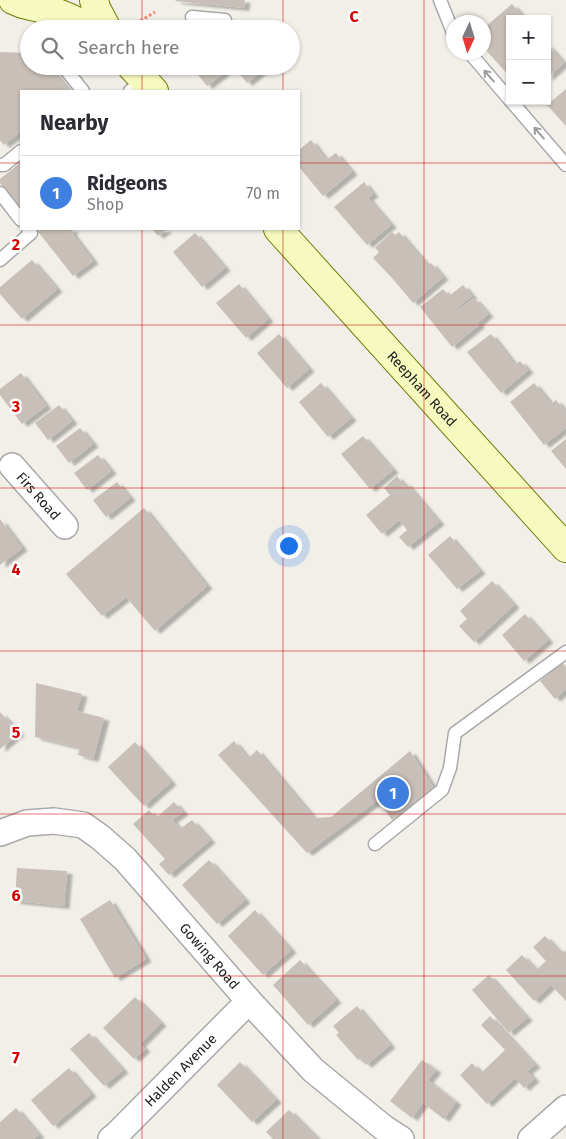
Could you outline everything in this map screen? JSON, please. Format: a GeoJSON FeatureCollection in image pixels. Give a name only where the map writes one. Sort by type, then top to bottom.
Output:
{"type":"FeatureCollection","features":[{"type":"Feature","properties":{"kind":"street"},"geometry":{"type":"LineString","coordinates":[[94,0],[102,20]]}},
{"type":"Feature","properties":{"kind":"street"},"geometry":{"type":"LineString","coordinates":[[28,4],[72,20]]}},
{"type":"Feature","properties":{"kind":"street","name":"Reepham Road"},"geometry":{"type":"LineString","coordinates":[[279,230],[566,548]]}},
{"type":"Feature","properties":{"kind":"street","name":"Firs Road"},"geometry":{"type":"LineString","coordinates":[[4,465],[65,526]]}},
{"type":"Feature","properties":{"kind":"street","name":"Gowing Road"},"geometry":{"type":"LineString","coordinates":[[0,833],[26,823],[54,822],[83,825],[100,837],[125,859],[249,1002],[313,1070],[384,1128],[401,1139]]}},
{"type":"Feature","properties":{"kind":"street","name":"Halden Avenue"},"geometry":{"type":"LineString","coordinates":[[110,1139],[249,1002]]}},
{"type":"Feature","properties":{"kind":"street"},"geometry":{"type":"LineString","coordinates":[[531,1139],[566,1108]]}},
{"type":"Feature","properties":{"kind":"lane"},"geometry":{"type":"LineString","coordinates":[[441,1],[446,15]]}},
{"type":"Feature","properties":{"kind":"lane"},"geometry":{"type":"LineString","coordinates":[[192,17],[226,20]]}},
{"type":"Feature","properties":{"kind":"lane"},"geometry":{"type":"LineString","coordinates":[[476,60],[506,95]]}},
{"type":"Feature","properties":{"kind":"lane"},"geometry":{"type":"LineString","coordinates":[[70,75],[82,90]]}},
{"type":"Feature","properties":{"kind":"lane"},"geometry":{"type":"LineString","coordinates":[[514,105],[566,165]]}},
{"type":"Feature","properties":{"kind":"lane"},"geometry":{"type":"LineString","coordinates":[[0,164],[4,164],[20,152]]}},
{"type":"Feature","properties":{"kind":"lane"},"geometry":{"type":"LineString","coordinates":[[0,193],[20,219]]}},
{"type":"Feature","properties":{"kind":"lane"},"geometry":{"type":"LineString","coordinates":[[0,260],[31,233],[29,230]]}},
{"type":"Feature","properties":{"kind":"lane"},"geometry":{"type":"LineString","coordinates":[[375,844],[442,790],[450,768],[455,733],[566,652]]}},
{"type":"Feature","properties":{"kind":"path"},"geometry":{"type":"LineString","coordinates":[[143,20],[156,12]]}},
{"type":"Feature","properties":{"kind":"building"},"geometry":{"type":"Polygon","coordinates":[[[176,0],[245,0],[244,8],[176,0]]]}},
{"type":"Feature","properties":{"kind":"building"},"geometry":{"type":"Polygon","coordinates":[[[512,4],[522,15],[506,15],[506,73],[491,56],[491,22],[512,4]]]}},
{"type":"Feature","properties":{"kind":"building"},"geometry":{"type":"Polygon","coordinates":[[[551,48],[564,63],[551,74],[551,48]]]}},
{"type":"Feature","properties":{"kind":"building"},"geometry":{"type":"Polygon","coordinates":[[[0,52],[20,53],[20,75],[56,75],[68,90],[20,90],[20,132],[4,145],[0,140],[0,52]]]}},
{"type":"Feature","properties":{"kind":"building"},"geometry":{"type":"Polygon","coordinates":[[[198,75],[221,75],[207,86],[198,75]]]}},
{"type":"Feature","properties":{"kind":"building"},"geometry":{"type":"Polygon","coordinates":[[[240,75],[257,75],[247,83],[240,75]]]}},
{"type":"Feature","properties":{"kind":"building"},"geometry":{"type":"Polygon","coordinates":[[[566,89],[566,126],[547,105],[551,105],[551,102],[566,89]]]}},
{"type":"Feature","properties":{"kind":"building"},"geometry":{"type":"Polygon","coordinates":[[[311,140],[326,160],[336,153],[352,172],[323,196],[300,168],[300,149],[311,140]]]}},
{"type":"Feature","properties":{"kind":"building"},"geometry":{"type":"Polygon","coordinates":[[[20,163],[20,209],[0,183],[0,179],[20,163]]]}},
{"type":"Feature","properties":{"kind":"building"},"geometry":{"type":"Polygon","coordinates":[[[364,182],[373,194],[368,198],[391,225],[367,245],[334,207],[364,182]]]}},
{"type":"Feature","properties":{"kind":"building"},"geometry":{"type":"Polygon","coordinates":[[[37,230],[73,230],[71,232],[93,261],[73,276],[37,230]]]}},
{"type":"Feature","properties":{"kind":"building"},"geometry":{"type":"Polygon","coordinates":[[[153,230],[166,230],[158,236],[153,230]]]}},
{"type":"Feature","properties":{"kind":"building"},"geometry":{"type":"Polygon","coordinates":[[[392,232],[395,235],[399,232],[427,265],[431,263],[443,277],[413,303],[373,258],[379,252],[375,248],[392,232]]]}},
{"type":"Feature","properties":{"kind":"building"},"geometry":{"type":"Polygon","coordinates":[[[195,233],[225,268],[202,287],[173,252],[195,233]]]}},
{"type":"Feature","properties":{"kind":"building"},"geometry":{"type":"Polygon","coordinates":[[[32,260],[57,289],[22,319],[0,294],[0,287],[32,260]]]}},
{"type":"Feature","properties":{"kind":"building"},"geometry":{"type":"Polygon","coordinates":[[[239,284],[268,319],[246,338],[216,303],[239,284]]]}},
{"type":"Feature","properties":{"kind":"building"},"geometry":{"type":"Polygon","coordinates":[[[463,285],[472,296],[458,307],[459,309],[474,298],[488,314],[478,323],[479,325],[452,347],[420,307],[443,289],[449,296],[463,285]]]}},
{"type":"Feature","properties":{"kind":"building"},"geometry":{"type":"Polygon","coordinates":[[[279,334],[309,369],[287,388],[257,353],[279,334]]]}},
{"type":"Feature","properties":{"kind":"building"},"geometry":{"type":"Polygon","coordinates":[[[491,334],[515,365],[520,361],[528,370],[501,393],[467,352],[491,334]]]}},
{"type":"Feature","properties":{"kind":"building"},"geometry":{"type":"Polygon","coordinates":[[[21,373],[46,406],[22,424],[0,395],[0,389],[21,373]]]}},
{"type":"Feature","properties":{"kind":"building"},"geometry":{"type":"Polygon","coordinates":[[[321,383],[351,418],[328,437],[299,402],[321,383]]]}},
{"type":"Feature","properties":{"kind":"building"},"geometry":{"type":"Polygon","coordinates":[[[534,383],[551,404],[556,400],[566,412],[566,428],[544,445],[510,402],[534,383]]]}},
{"type":"Feature","properties":{"kind":"building"},"geometry":{"type":"Polygon","coordinates":[[[59,405],[72,421],[48,440],[35,423],[59,405]]]}},
{"type":"Feature","properties":{"kind":"building"},"geometry":{"type":"Polygon","coordinates":[[[80,428],[93,444],[69,463],[56,446],[80,428]]]}},
{"type":"Feature","properties":{"kind":"building"},"geometry":{"type":"Polygon","coordinates":[[[363,436],[393,470],[370,489],[341,454],[363,436]]]}},
{"type":"Feature","properties":{"kind":"building"},"geometry":{"type":"Polygon","coordinates":[[[566,439],[566,469],[551,451],[566,439]]]}},
{"type":"Feature","properties":{"kind":"building"},"geometry":{"type":"Polygon","coordinates":[[[98,455],[111,471],[87,490],[74,473],[98,455]]]}},
{"type":"Feature","properties":{"kind":"building"},"geometry":{"type":"Polygon","coordinates":[[[397,476],[403,484],[405,482],[439,522],[408,547],[399,537],[407,530],[399,520],[382,534],[366,515],[390,495],[384,488],[397,476]]]}},
{"type":"Feature","properties":{"kind":"building"},"geometry":{"type":"Polygon","coordinates":[[[117,482],[130,498],[106,517],[93,500],[117,482]]]}},
{"type":"Feature","properties":{"kind":"building"},"geometry":{"type":"Polygon","coordinates":[[[144,508],[207,586],[155,631],[126,597],[102,616],[66,574],[144,508]]]}},
{"type":"Feature","properties":{"kind":"building"},"geometry":{"type":"Polygon","coordinates":[[[0,519],[22,548],[0,565],[0,519]]]}},
{"type":"Feature","properties":{"kind":"building"},"geometry":{"type":"Polygon","coordinates":[[[450,536],[480,571],[457,589],[428,555],[450,536]]]}},
{"type":"Feature","properties":{"kind":"building"},"geometry":{"type":"Polygon","coordinates":[[[492,581],[514,605],[474,642],[459,626],[467,619],[460,611],[492,581]]]}},
{"type":"Feature","properties":{"kind":"building"},"geometry":{"type":"Polygon","coordinates":[[[525,614],[548,640],[524,661],[502,635],[525,614]]]}},
{"type":"Feature","properties":{"kind":"building"},"geometry":{"type":"Polygon","coordinates":[[[562,662],[566,667],[566,689],[555,699],[540,681],[562,662]]]}},
{"type":"Feature","properties":{"kind":"building"},"geometry":{"type":"Polygon","coordinates":[[[36,683],[82,694],[77,711],[104,718],[93,759],[78,755],[80,748],[35,737],[36,683]]]}},
{"type":"Feature","properties":{"kind":"building"},"geometry":{"type":"Polygon","coordinates":[[[0,712],[19,733],[0,749],[0,712]]]}},
{"type":"Feature","properties":{"kind":"building"},"geometry":{"type":"Polygon","coordinates":[[[234,741],[248,758],[257,750],[314,818],[331,817],[410,751],[433,787],[392,820],[378,800],[307,853],[218,755],[234,741]]]}},
{"type":"Feature","properties":{"kind":"building"},"geometry":{"type":"Polygon","coordinates":[[[135,742],[171,782],[144,806],[108,767],[135,742]]]}},
{"type":"Feature","properties":{"kind":"building"},"geometry":{"type":"Polygon","coordinates":[[[174,802],[183,812],[172,820],[180,829],[192,820],[210,840],[169,875],[159,864],[165,859],[133,824],[149,810],[156,818],[174,802]]]}},
{"type":"Feature","properties":{"kind":"building"},"geometry":{"type":"Polygon","coordinates":[[[209,860],[245,900],[217,924],[182,885],[209,860]]]}},
{"type":"Feature","properties":{"kind":"building"},"geometry":{"type":"Polygon","coordinates":[[[17,868],[67,871],[64,906],[15,901],[17,868]]]}},
{"type":"Feature","properties":{"kind":"building"},"geometry":{"type":"Polygon","coordinates":[[[110,900],[146,959],[115,978],[80,919],[110,900]]]}},
{"type":"Feature","properties":{"kind":"building"},"geometry":{"type":"Polygon","coordinates":[[[255,910],[291,950],[263,975],[228,936],[255,910]]]}},
{"type":"Feature","properties":{"kind":"building"},"geometry":{"type":"Polygon","coordinates":[[[545,936],[557,949],[559,948],[564,953],[566,951],[566,1001],[551,985],[534,1001],[506,970],[522,955],[536,970],[546,961],[533,947],[545,936]]]}},
{"type":"Feature","properties":{"kind":"building"},"geometry":{"type":"Polygon","coordinates":[[[300,960],[336,1000],[308,1025],[273,985],[300,960]]]}},
{"type":"Feature","properties":{"kind":"building"},"geometry":{"type":"Polygon","coordinates":[[[489,975],[527,1018],[509,1033],[472,990],[489,975]]]}},
{"type":"Feature","properties":{"kind":"building"},"geometry":{"type":"Polygon","coordinates":[[[135,997],[161,1023],[140,1044],[145,1049],[134,1059],[103,1028],[135,997]]]}},
{"type":"Feature","properties":{"kind":"building"},"geometry":{"type":"Polygon","coordinates":[[[357,1006],[390,1045],[366,1065],[360,1058],[358,1060],[336,1035],[339,1033],[333,1026],[357,1006]]]}},
{"type":"Feature","properties":{"kind":"building"},"geometry":{"type":"Polygon","coordinates":[[[490,1016],[535,1065],[527,1071],[534,1079],[524,1088],[515,1078],[487,1104],[460,1075],[472,1063],[481,1073],[505,1050],[481,1025],[490,1016]]]}},
{"type":"Feature","properties":{"kind":"building"},"geometry":{"type":"Polygon","coordinates":[[[89,1033],[123,1070],[104,1086],[70,1049],[89,1033]]]}},
{"type":"Feature","properties":{"kind":"building"},"geometry":{"type":"Polygon","coordinates":[[[422,1060],[436,1070],[428,1080],[456,1102],[444,1119],[423,1103],[412,1118],[390,1101],[422,1060]]]}},
{"type":"Feature","properties":{"kind":"building"},"geometry":{"type":"Polygon","coordinates":[[[240,1062],[276,1100],[252,1122],[217,1085],[240,1062]]]}},
{"type":"Feature","properties":{"kind":"building"},"geometry":{"type":"Polygon","coordinates":[[[69,1068],[91,1094],[53,1126],[31,1100],[69,1068]]]}},
{"type":"Feature","properties":{"kind":"building"},"geometry":{"type":"Polygon","coordinates":[[[16,1108],[39,1135],[33,1139],[0,1139],[0,1122],[16,1108]]]}},
{"type":"Feature","properties":{"kind":"building"},"geometry":{"type":"Polygon","coordinates":[[[289,1110],[318,1139],[273,1139],[266,1132],[289,1110]]]}},
{"type":"Feature","properties":{"kind":"place","name":"Ridgeons"},"geometry":{"type":"Point","coordinates":[393,793]}}]}
